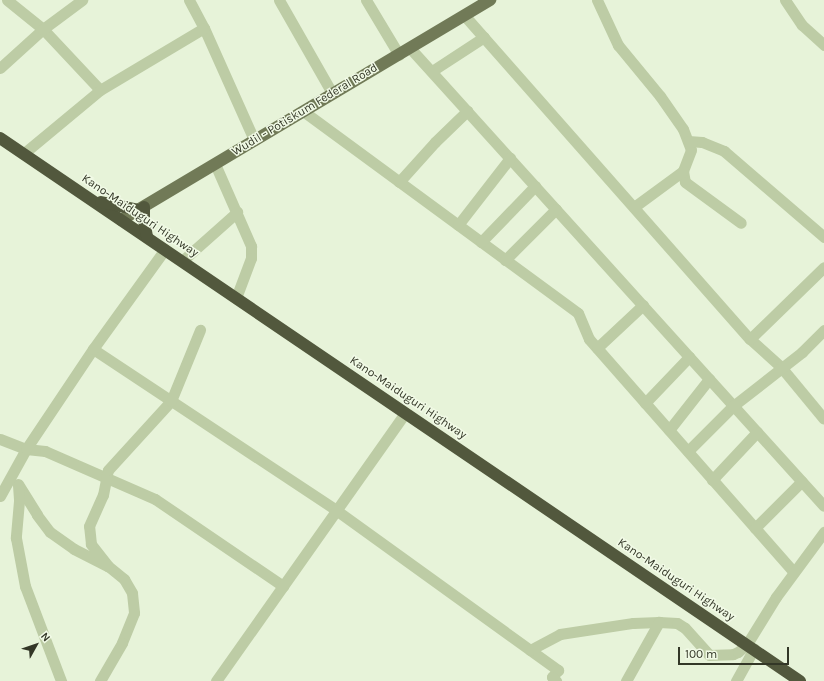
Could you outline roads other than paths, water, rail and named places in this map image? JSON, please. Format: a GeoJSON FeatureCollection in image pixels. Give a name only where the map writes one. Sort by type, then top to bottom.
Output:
{"type":"FeatureCollection","features":[{"type":"Feature","properties":{"kind":"highway","name":"Kano-Maiduguri Highway"},"geometry":{"type":"LineString","coordinates":[[0,138],[800,681]]}},
{"type":"Feature","properties":{"kind":"highway"},"geometry":{"type":"LineString","coordinates":[[89,198],[141,208],[147,237]]}},
{"type":"Feature","properties":{"kind":"main road","name":"Wudil - Potiskum Federal Road"},"geometry":{"type":"LineString","coordinates":[[121,220],[490,0]]}},
{"type":"Feature","properties":{"kind":"street"},"geometry":{"type":"LineString","coordinates":[[7,0],[43,29],[100,90]]}},
{"type":"Feature","properties":{"kind":"street"},"geometry":{"type":"LineString","coordinates":[[0,68],[43,29],[82,0]]}},
{"type":"Feature","properties":{"kind":"street"},"geometry":{"type":"LineString","coordinates":[[189,0],[204,28],[254,140]]}},
{"type":"Feature","properties":{"kind":"street"},"geometry":{"type":"LineString","coordinates":[[279,0],[332,93]]}},
{"type":"Feature","properties":{"kind":"street"},"geometry":{"type":"LineString","coordinates":[[366,0],[398,55]]}},
{"type":"Feature","properties":{"kind":"street"},"geometry":{"type":"LineString","coordinates":[[597,0],[618,45],[660,96],[683,129],[691,150],[683,171],[685,182],[741,223]]}},
{"type":"Feature","properties":{"kind":"street"},"geometry":{"type":"LineString","coordinates":[[784,0],[802,25],[824,45]]}},
{"type":"Feature","properties":{"kind":"street"},"geometry":{"type":"LineString","coordinates":[[464,15],[750,339],[781,367],[824,419]]}},
{"type":"Feature","properties":{"kind":"street"},"geometry":{"type":"LineString","coordinates":[[23,154],[100,90],[204,28]]}},
{"type":"Feature","properties":{"kind":"street"},"geometry":{"type":"LineString","coordinates":[[432,71],[484,37]]}},
{"type":"Feature","properties":{"kind":"street"},"geometry":{"type":"LineString","coordinates":[[410,48],[824,506]]}},
{"type":"Feature","properties":{"kind":"street"},"geometry":{"type":"LineString","coordinates":[[303,111],[578,313],[589,339],[794,572]]}},
{"type":"Feature","properties":{"kind":"street"},"geometry":{"type":"LineString","coordinates":[[399,182],[435,142],[467,111]]}},
{"type":"Feature","properties":{"kind":"street"},"geometry":{"type":"LineString","coordinates":[[688,141],[702,142],[724,151],[824,237]]}},
{"type":"Feature","properties":{"kind":"street"},"geometry":{"type":"LineString","coordinates":[[458,225],[510,158]]}},
{"type":"Feature","properties":{"kind":"street"},"geometry":{"type":"LineString","coordinates":[[215,164],[251,246],[251,258],[236,298]]}},
{"type":"Feature","properties":{"kind":"street"},"geometry":{"type":"LineString","coordinates":[[634,207],[683,171]]}},
{"type":"Feature","properties":{"kind":"street"},"geometry":{"type":"LineString","coordinates":[[481,242],[535,186]]}},
{"type":"Feature","properties":{"kind":"street"},"geometry":{"type":"LineString","coordinates":[[505,260],[556,209]]}},
{"type":"Feature","properties":{"kind":"street"},"geometry":{"type":"LineString","coordinates":[[182,261],[237,212]]}},
{"type":"Feature","properties":{"kind":"street"},"geometry":{"type":"LineString","coordinates":[[0,496],[26,449],[93,349],[165,249]]}},
{"type":"Feature","properties":{"kind":"street"},"geometry":{"type":"LineString","coordinates":[[750,339],[824,267]]}},
{"type":"Feature","properties":{"kind":"street"},"geometry":{"type":"LineString","coordinates":[[597,348],[643,305]]}},
{"type":"Feature","properties":{"kind":"street"},"geometry":{"type":"LineString","coordinates":[[108,566],[91,544],[89,526],[103,495],[105,477],[116,459],[171,401],[200,330]]}},
{"type":"Feature","properties":{"kind":"street"},"geometry":{"type":"LineString","coordinates":[[688,451],[733,406],[802,352],[824,330]]}},
{"type":"Feature","properties":{"kind":"street"},"geometry":{"type":"LineString","coordinates":[[93,349],[336,510],[558,670],[552,680]]}},
{"type":"Feature","properties":{"kind":"street"},"geometry":{"type":"LineString","coordinates":[[645,403],[689,356]]}},
{"type":"Feature","properties":{"kind":"street"},"geometry":{"type":"LineString","coordinates":[[669,430],[709,379]]}},
{"type":"Feature","properties":{"kind":"street"},"geometry":{"type":"LineString","coordinates":[[216,681],[405,413]]}},
{"type":"Feature","properties":{"kind":"street"},"geometry":{"type":"LineString","coordinates":[[712,480],[757,432]]}},
{"type":"Feature","properties":{"kind":"street"},"geometry":{"type":"LineString","coordinates":[[0,439],[26,449],[45,451],[154,499],[283,586]]}},
{"type":"Feature","properties":{"kind":"street"},"geometry":{"type":"LineString","coordinates":[[16,466],[19,501],[16,538],[25,586],[62,681]]}},
{"type":"Feature","properties":{"kind":"street"},"geometry":{"type":"LineString","coordinates":[[755,528],[802,481]]}},
{"type":"Feature","properties":{"kind":"street"},"geometry":{"type":"LineString","coordinates":[[18,484],[37,515],[50,532],[74,549],[108,566],[124,578],[132,593],[134,613],[122,643],[100,681]]}},
{"type":"Feature","properties":{"kind":"street"},"geometry":{"type":"LineString","coordinates":[[736,681],[750,647],[776,597],[824,532]]}},
{"type":"Feature","properties":{"kind":"street"},"geometry":{"type":"LineString","coordinates":[[530,650],[560,634],[633,623],[659,622],[677,623],[685,628],[709,654],[713,656],[733,654],[750,647]]}},
{"type":"Feature","properties":{"kind":"street"},"geometry":{"type":"LineString","coordinates":[[626,681],[659,622]]}}]}
